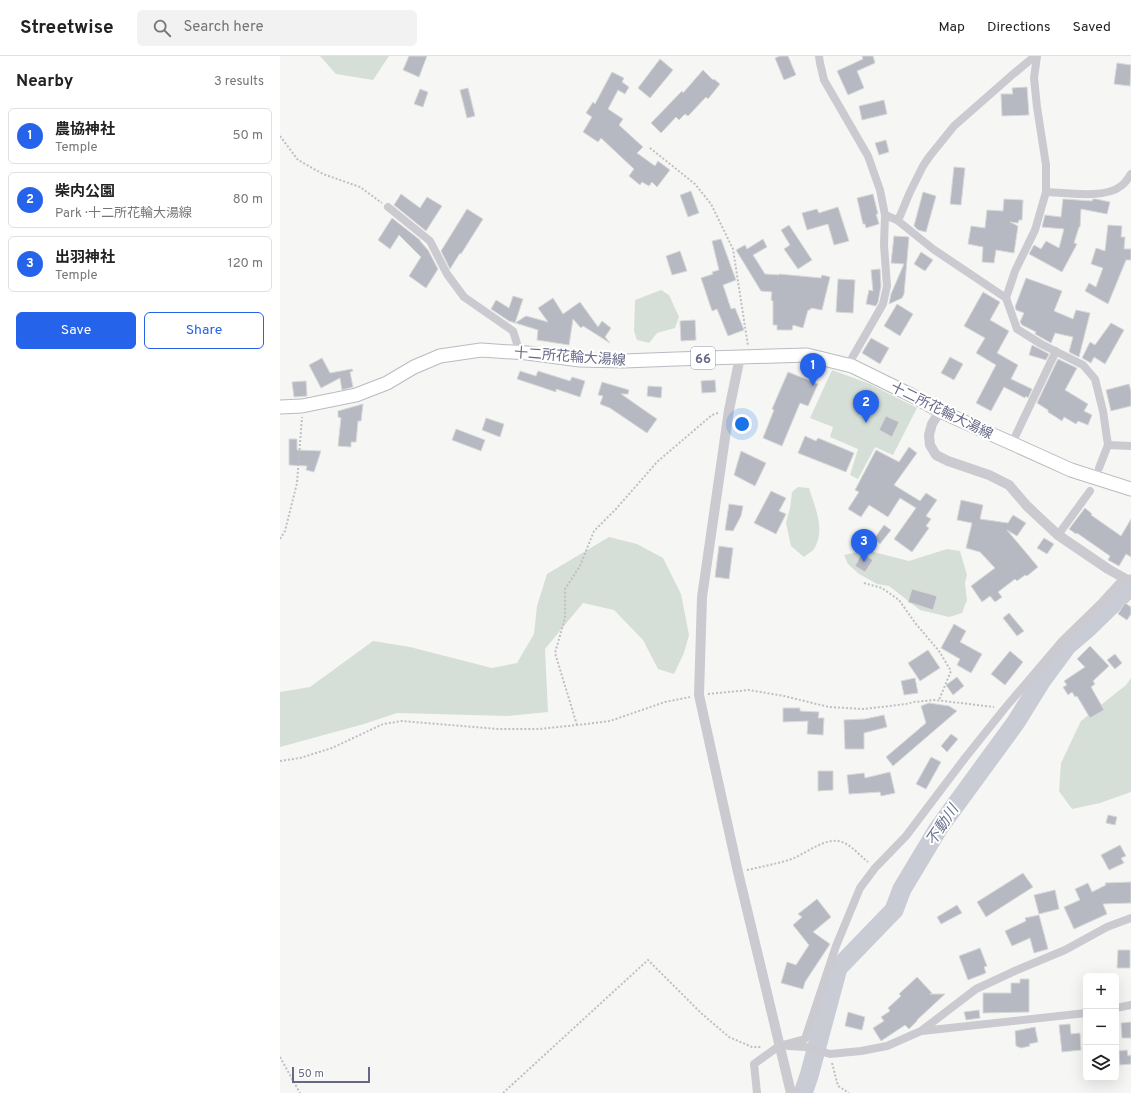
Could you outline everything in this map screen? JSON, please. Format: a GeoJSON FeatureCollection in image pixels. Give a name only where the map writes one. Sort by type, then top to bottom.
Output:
{"type":"FeatureCollection","features":[{"type":"Feature","properties":{"kind":"main road","name":"十二所花輪大湯線"},"geometry":{"type":"LineString","coordinates":[[280,407],[302,406],[356,395],[387,383],[414,367],[440,356],[481,350],[580,360],[624,362],[807,355],[848,365],[911,395],[940,411],[1071,470],[1131,489]]}},
{"type":"Feature","properties":{"kind":"street"},"geometry":{"type":"LineString","coordinates":[[819,56],[824,80],[868,156],[880,190],[885,215],[884,245],[888,286],[883,304],[848,365]]}},
{"type":"Feature","properties":{"kind":"street"},"geometry":{"type":"LineString","coordinates":[[897,220],[923,166],[954,126],[1036,56]]}},
{"type":"Feature","properties":{"kind":"street"},"geometry":{"type":"LineString","coordinates":[[1006,298],[1015,271],[1035,230],[1046,192],[1046,165],[1034,78],[1036,56]]}},
{"type":"Feature","properties":{"kind":"street"},"geometry":{"type":"LineString","coordinates":[[1046,192],[1084,194],[1108,193],[1122,186],[1131,174]]}},
{"type":"Feature","properties":{"kind":"street"},"geometry":{"type":"LineString","coordinates":[[388,207],[430,241],[447,274],[464,297],[512,331],[520,353]]}},
{"type":"Feature","properties":{"kind":"street"},"geometry":{"type":"LineString","coordinates":[[885,215],[897,220],[933,249],[1006,298],[1017,329],[1083,365],[1095,380],[1103,411],[1108,445],[1098,468]]}},
{"type":"Feature","properties":{"kind":"street"},"geometry":{"type":"LineString","coordinates":[[1012,443],[1056,351]]}},
{"type":"Feature","properties":{"kind":"street"},"geometry":{"type":"LineString","coordinates":[[745,357],[729,410],[702,597],[699,695],[738,872],[790,1091]]}},
{"type":"Feature","properties":{"kind":"street"},"geometry":{"type":"LineString","coordinates":[[757,1093],[754,1064],[779,1046],[805,1039],[836,946],[860,888],[875,868],[906,836],[1005,708],[1062,641],[1102,602],[1128,580],[1108,569],[1058,535],[1027,506],[1009,485],[989,475],[948,461],[936,455],[930,445],[929,435],[932,424],[940,411]]}},
{"type":"Feature","properties":{"kind":"street"},"geometry":{"type":"LineString","coordinates":[[1108,445],[1131,446]]}},
{"type":"Feature","properties":{"kind":"street"},"geometry":{"type":"LineString","coordinates":[[1058,535],[1090,492]]}},
{"type":"Feature","properties":{"kind":"street"},"geometry":{"type":"LineString","coordinates":[[779,1046],[806,1047],[829,1054],[861,1051],[887,1046],[921,1031],[976,989],[1065,950],[1107,927],[1131,918]]}},
{"type":"Feature","properties":{"kind":"street"},"geometry":{"type":"LineString","coordinates":[[1119,1007],[1131,1004]]}},
{"type":"Feature","properties":{"kind":"street"},"geometry":{"type":"LineString","coordinates":[[921,1031],[1083,1013]]}},
{"type":"Feature","properties":{"kind":"path"},"geometry":{"type":"LineString","coordinates":[[280,136],[298,160],[323,174],[360,187],[388,207]]}},
{"type":"Feature","properties":{"kind":"path"},"geometry":{"type":"LineString","coordinates":[[650,148],[695,184],[711,204],[733,249],[745,357]]}},
{"type":"Feature","properties":{"kind":"path"},"geometry":{"type":"LineString","coordinates":[[280,539],[285,531],[297,483],[302,406]]}},
{"type":"Feature","properties":{"kind":"path"},"geometry":{"type":"LineString","coordinates":[[577,725],[555,653],[565,618],[565,588],[580,566],[594,531],[616,509],[657,462],[712,414],[729,410]]}},
{"type":"Feature","properties":{"kind":"path"},"geometry":{"type":"LineString","coordinates":[[864,582],[882,588],[899,600],[916,624],[939,651],[951,671],[939,700]]}},
{"type":"Feature","properties":{"kind":"path"},"geometry":{"type":"LineString","coordinates":[[280,761],[300,758],[332,748],[383,724],[402,721],[498,729],[539,729],[610,720],[665,702],[699,695],[749,690],[784,696],[829,707],[864,709],[939,700],[1005,708]]}},
{"type":"Feature","properties":{"kind":"path"},"geometry":{"type":"LineString","coordinates":[[738,872],[791,859],[828,842],[838,841],[847,844],[875,868]]}},
{"type":"Feature","properties":{"kind":"path"},"geometry":{"type":"LineString","coordinates":[[503,1093],[648,960],[701,1013],[729,1037],[752,1047],[779,1046]]}},
{"type":"Feature","properties":{"kind":"path"},"geometry":{"type":"LineString","coordinates":[[829,1054],[838,1086],[849,1093]]}},
{"type":"Feature","properties":{"kind":"path"},"geometry":{"type":"LineString","coordinates":[[280,1057],[300,1093]]}},
{"type":"Feature","properties":{"kind":"shaded area"},"geometry":{"type":"Polygon","coordinates":[[[320,56],[389,56],[373,80],[336,74],[320,56]]]}},
{"type":"Feature","properties":{"kind":"shaded area"},"geometry":{"type":"Polygon","coordinates":[[[661,290],[669,295],[679,317],[675,328],[657,333],[649,343],[637,340],[634,331],[635,300],[661,290]]]}},
{"type":"Feature","properties":{"kind":"shaded area"},"geometry":{"type":"Polygon","coordinates":[[[832,370],[870,384],[917,408],[893,455],[875,447],[858,479],[850,475],[858,449],[830,437],[833,427],[810,418],[832,370]]]}},
{"type":"Feature","properties":{"kind":"shaded area"},"geometry":{"type":"Polygon","coordinates":[[[798,487],[809,488],[819,527],[819,534],[814,549],[804,557],[791,546],[786,523],[792,492],[798,487]]]}},
{"type":"Feature","properties":{"kind":"shaded area"},"geometry":{"type":"Polygon","coordinates":[[[609,537],[637,544],[663,558],[681,594],[689,635],[684,653],[674,674],[658,669],[643,640],[614,610],[583,603],[545,649],[548,712],[508,716],[397,713],[364,724],[280,747],[280,692],[310,687],[373,641],[410,647],[492,668],[517,663],[534,634],[537,606],[547,574],[609,537]]]}},
{"type":"Feature","properties":{"kind":"shaded area"},"geometry":{"type":"Polygon","coordinates":[[[947,549],[960,551],[967,575],[965,583],[967,600],[962,613],[949,617],[920,610],[889,586],[877,584],[859,574],[848,564],[844,555],[866,550],[909,561],[947,549]]]}},
{"type":"Feature","properties":{"kind":"shaded area"},"geometry":{"type":"Polygon","coordinates":[[[1131,678],[1131,792],[1100,803],[1072,809],[1059,791],[1061,763],[1081,721],[1126,685],[1131,678]]]}},
{"type":"Feature","properties":{"kind":"building"},"geometry":{"type":"Polygon","coordinates":[[[409,56],[427,56],[419,77],[403,70],[409,56]]]}},
{"type":"Feature","properties":{"kind":"building"},"geometry":{"type":"Polygon","coordinates":[[[780,56],[788,56],[796,75],[784,80],[775,58],[780,56]]]}},
{"type":"Feature","properties":{"kind":"building"},"geometry":{"type":"Polygon","coordinates":[[[862,56],[873,56],[875,63],[857,71],[864,88],[848,95],[837,71],[863,59],[862,56]]]}},
{"type":"Feature","properties":{"kind":"building"},"geometry":{"type":"Polygon","coordinates":[[[660,59],[673,70],[650,98],[638,88],[660,59]]]}},
{"type":"Feature","properties":{"kind":"building"},"geometry":{"type":"Polygon","coordinates":[[[1117,63],[1131,65],[1130,86],[1114,84],[1117,63]]]}},
{"type":"Feature","properties":{"kind":"building"},"geometry":{"type":"Polygon","coordinates":[[[703,70],[713,80],[714,79],[720,84],[708,99],[706,97],[688,116],[685,114],[679,120],[676,117],[661,133],[651,123],[682,91],[683,93],[703,70]]]}},
{"type":"Feature","properties":{"kind":"building"},"geometry":{"type":"Polygon","coordinates":[[[612,72],[624,78],[622,82],[629,87],[625,94],[618,90],[608,109],[623,119],[619,125],[643,147],[637,153],[655,166],[658,161],[670,170],[657,187],[652,182],[649,186],[642,182],[640,185],[629,176],[634,169],[601,138],[598,142],[583,132],[592,117],[586,113],[593,102],[595,104],[612,72]]]}},
{"type":"Feature","properties":{"kind":"building"},"geometry":{"type":"Polygon","coordinates":[[[1027,87],[1029,115],[1002,116],[1001,94],[1013,94],[1012,88],[1027,87]]]}},
{"type":"Feature","properties":{"kind":"building"},"geometry":{"type":"Polygon","coordinates":[[[468,88],[475,116],[467,118],[460,90],[468,88]]]}},
{"type":"Feature","properties":{"kind":"building"},"geometry":{"type":"Polygon","coordinates":[[[420,89],[428,92],[423,107],[414,104],[420,89]]]}},
{"type":"Feature","properties":{"kind":"building"},"geometry":{"type":"Polygon","coordinates":[[[884,100],[887,114],[862,120],[859,106],[884,100]]]}},
{"type":"Feature","properties":{"kind":"building"},"geometry":{"type":"Polygon","coordinates":[[[886,140],[889,152],[879,155],[875,143],[886,140]]]}},
{"type":"Feature","properties":{"kind":"building"},"geometry":{"type":"Polygon","coordinates":[[[954,167],[965,168],[961,205],[950,204],[954,167]]]}},
{"type":"Feature","properties":{"kind":"building"},"geometry":{"type":"Polygon","coordinates":[[[691,191],[699,213],[688,217],[680,195],[691,191]]]}},
{"type":"Feature","properties":{"kind":"building"},"geometry":{"type":"Polygon","coordinates":[[[923,192],[936,196],[926,232],[918,230],[914,226],[923,192]]]}},
{"type":"Feature","properties":{"kind":"building"},"geometry":{"type":"Polygon","coordinates":[[[401,194],[420,208],[427,197],[442,206],[426,231],[394,205],[401,194]]]}},
{"type":"Feature","properties":{"kind":"building"},"geometry":{"type":"Polygon","coordinates":[[[873,194],[879,224],[866,228],[865,224],[863,224],[857,198],[873,194]]]}},
{"type":"Feature","properties":{"kind":"building"},"geometry":{"type":"Polygon","coordinates":[[[1004,199],[1023,200],[1022,220],[1019,220],[1018,223],[1010,222],[1018,226],[1014,253],[996,250],[994,263],[982,262],[983,247],[968,244],[971,226],[985,228],[987,210],[1003,211],[1004,199]]]}},
{"type":"Feature","properties":{"kind":"building"},"geometry":{"type":"Polygon","coordinates":[[[1063,199],[1092,201],[1093,199],[1096,199],[1110,202],[1107,214],[1081,209],[1080,227],[1074,243],[1077,244],[1062,272],[1029,254],[1034,245],[1041,249],[1046,241],[1059,248],[1064,229],[1042,227],[1045,215],[1061,217],[1063,199]]]}},
{"type":"Feature","properties":{"kind":"building"},"geometry":{"type":"Polygon","coordinates":[[[838,207],[849,241],[834,245],[828,224],[807,230],[802,213],[817,209],[819,213],[838,207]]]}},
{"type":"Feature","properties":{"kind":"building"},"geometry":{"type":"Polygon","coordinates":[[[467,209],[483,219],[450,269],[441,251],[467,209]]]}},
{"type":"Feature","properties":{"kind":"building"},"geometry":{"type":"Polygon","coordinates":[[[392,218],[420,240],[428,250],[438,269],[426,288],[409,276],[421,257],[399,235],[390,249],[378,240],[392,218]]]}},
{"type":"Feature","properties":{"kind":"building"},"geometry":{"type":"Polygon","coordinates":[[[789,225],[812,260],[798,269],[784,249],[790,245],[781,230],[789,225]]]}},
{"type":"Feature","properties":{"kind":"building"},"geometry":{"type":"Polygon","coordinates":[[[1108,225],[1122,226],[1121,237],[1125,237],[1124,249],[1131,249],[1131,260],[1126,260],[1108,304],[1085,291],[1089,283],[1096,287],[1103,268],[1091,264],[1096,248],[1105,251],[1108,225]]]}},
{"type":"Feature","properties":{"kind":"building"},"geometry":{"type":"Polygon","coordinates":[[[894,236],[909,237],[904,294],[902,298],[889,304],[891,294],[904,264],[891,263],[894,236]]]}},
{"type":"Feature","properties":{"kind":"building"},"geometry":{"type":"Polygon","coordinates":[[[721,239],[736,280],[723,285],[731,309],[735,308],[744,330],[728,336],[717,309],[712,311],[701,278],[713,274],[712,272],[719,270],[712,241],[721,239]]]}},
{"type":"Feature","properties":{"kind":"building"},"geometry":{"type":"Polygon","coordinates":[[[763,239],[767,247],[753,255],[765,274],[821,278],[822,275],[830,277],[822,310],[811,308],[808,310],[803,328],[793,325],[792,330],[777,330],[777,325],[773,325],[773,301],[771,300],[772,292],[761,291],[736,250],[745,245],[747,249],[763,239]]]}},
{"type":"Feature","properties":{"kind":"building"},"geometry":{"type":"Polygon","coordinates":[[[680,251],[687,271],[672,275],[666,256],[680,251]]]}},
{"type":"Feature","properties":{"kind":"building"},"geometry":{"type":"Polygon","coordinates":[[[921,252],[933,260],[925,271],[914,264],[921,252]]]}},
{"type":"Feature","properties":{"kind":"building"},"geometry":{"type":"Polygon","coordinates":[[[880,269],[881,286],[878,302],[876,306],[866,304],[869,290],[873,291],[871,270],[880,269]]]}},
{"type":"Feature","properties":{"kind":"building"},"geometry":{"type":"Polygon","coordinates":[[[1026,278],[1062,291],[1054,311],[1073,319],[1076,310],[1090,313],[1079,357],[1069,352],[1073,337],[1055,333],[1051,343],[1035,334],[1036,332],[1022,325],[1020,322],[1024,313],[1016,310],[1015,307],[1026,278]]]}},
{"type":"Feature","properties":{"kind":"building"},"geometry":{"type":"Polygon","coordinates":[[[838,279],[855,280],[853,313],[836,312],[838,279]]]}},
{"type":"Feature","properties":{"kind":"building"},"geometry":{"type":"Polygon","coordinates":[[[983,292],[1000,302],[990,320],[1009,331],[997,353],[1018,365],[1011,379],[1032,389],[1028,398],[1026,396],[1025,398],[1004,387],[991,411],[976,403],[996,365],[976,353],[985,338],[964,326],[983,292]]]}},
{"type":"Feature","properties":{"kind":"building"},"geometry":{"type":"Polygon","coordinates":[[[513,296],[523,299],[515,323],[509,321],[491,309],[496,300],[509,308],[513,296]]]}},
{"type":"Feature","properties":{"kind":"building"},"geometry":{"type":"Polygon","coordinates":[[[553,298],[563,314],[580,302],[598,327],[602,321],[611,328],[605,337],[610,343],[583,326],[581,328],[573,319],[569,345],[537,340],[538,330],[515,323],[526,316],[548,322],[538,308],[553,298]]]}},
{"type":"Feature","properties":{"kind":"building"},"geometry":{"type":"Polygon","coordinates":[[[897,304],[913,314],[900,336],[884,326],[897,304]]]}},
{"type":"Feature","properties":{"kind":"building"},"geometry":{"type":"Polygon","coordinates":[[[695,320],[696,340],[681,341],[680,321],[695,320]]]}},
{"type":"Feature","properties":{"kind":"building"},"geometry":{"type":"Polygon","coordinates":[[[1111,323],[1124,330],[1105,364],[1094,357],[1091,363],[1082,358],[1090,342],[1095,345],[1111,323]]]}},
{"type":"Feature","properties":{"kind":"building"},"geometry":{"type":"Polygon","coordinates":[[[871,338],[889,348],[880,364],[862,353],[871,338]]]}},
{"type":"Feature","properties":{"kind":"building"},"geometry":{"type":"Polygon","coordinates":[[[1032,345],[1049,354],[1046,360],[1029,355],[1032,345]]]}},
{"type":"Feature","properties":{"kind":"building"},"geometry":{"type":"Polygon","coordinates":[[[950,357],[963,364],[954,380],[941,373],[950,357]]]}},
{"type":"Feature","properties":{"kind":"building"},"geometry":{"type":"Polygon","coordinates":[[[322,358],[330,373],[352,369],[353,371],[350,372],[353,387],[342,390],[340,378],[321,388],[309,365],[322,358]]]}},
{"type":"Feature","properties":{"kind":"building"},"geometry":{"type":"Polygon","coordinates":[[[1058,359],[1077,368],[1065,390],[1088,404],[1084,411],[1092,415],[1088,425],[1078,421],[1076,424],[1064,417],[1062,421],[1037,403],[1058,359]]]}},
{"type":"Feature","properties":{"kind":"building"},"geometry":{"type":"Polygon","coordinates":[[[520,371],[536,376],[538,371],[570,381],[572,377],[585,381],[580,397],[556,389],[556,392],[517,379],[520,371]]]}},
{"type":"Feature","properties":{"kind":"building"},"geometry":{"type":"Polygon","coordinates":[[[788,372],[818,384],[808,406],[800,403],[782,446],[763,438],[774,410],[772,409],[788,372]]]}},
{"type":"Feature","properties":{"kind":"building"},"geometry":{"type":"Polygon","coordinates":[[[715,380],[716,392],[702,393],[701,381],[715,380]]]}},
{"type":"Feature","properties":{"kind":"building"},"geometry":{"type":"Polygon","coordinates":[[[306,381],[307,396],[294,397],[292,382],[306,381]]]}},
{"type":"Feature","properties":{"kind":"building"},"geometry":{"type":"Polygon","coordinates":[[[602,382],[629,390],[628,394],[621,394],[657,419],[647,433],[610,408],[600,404],[603,396],[598,395],[602,382]]]}},
{"type":"Feature","properties":{"kind":"building"},"geometry":{"type":"Polygon","coordinates":[[[1129,384],[1131,391],[1131,406],[1111,411],[1106,390],[1129,384]]]}},
{"type":"Feature","properties":{"kind":"building"},"geometry":{"type":"Polygon","coordinates":[[[648,386],[662,387],[661,398],[647,396],[648,386]]]}},
{"type":"Feature","properties":{"kind":"building"},"geometry":{"type":"Polygon","coordinates":[[[363,404],[361,421],[358,421],[356,442],[351,442],[351,447],[338,446],[341,418],[338,417],[338,411],[363,404]]]}},
{"type":"Feature","properties":{"kind":"building"},"geometry":{"type":"Polygon","coordinates":[[[886,416],[899,422],[892,437],[879,430],[886,416]]]}},
{"type":"Feature","properties":{"kind":"building"},"geometry":{"type":"Polygon","coordinates":[[[486,418],[504,424],[500,437],[482,430],[486,418]]]}},
{"type":"Feature","properties":{"kind":"building"},"geometry":{"type":"Polygon","coordinates":[[[456,429],[485,440],[481,451],[452,440],[456,429]]]}},
{"type":"Feature","properties":{"kind":"building"},"geometry":{"type":"Polygon","coordinates":[[[805,436],[816,441],[818,438],[854,453],[846,472],[798,453],[805,436]]]}},
{"type":"Feature","properties":{"kind":"building"},"geometry":{"type":"Polygon","coordinates":[[[289,439],[297,439],[297,450],[321,451],[314,472],[306,470],[307,466],[289,465],[289,439]]]}},
{"type":"Feature","properties":{"kind":"building"},"geometry":{"type":"Polygon","coordinates":[[[909,447],[917,453],[894,485],[920,501],[926,493],[937,500],[926,516],[931,519],[926,526],[929,528],[912,552],[894,539],[916,508],[900,498],[888,517],[869,505],[861,517],[848,509],[859,492],[855,490],[876,450],[899,462],[909,447]]]}},
{"type":"Feature","properties":{"kind":"building"},"geometry":{"type":"Polygon","coordinates":[[[741,451],[766,463],[755,486],[734,475],[741,451]]]}},
{"type":"Feature","properties":{"kind":"building"},"geometry":{"type":"Polygon","coordinates":[[[771,491],[786,498],[779,511],[786,514],[776,534],[754,523],[771,491]]]}},
{"type":"Feature","properties":{"kind":"building"},"geometry":{"type":"Polygon","coordinates":[[[961,500],[983,505],[980,519],[1008,523],[1013,515],[1026,523],[1017,536],[1007,530],[1038,567],[1027,576],[1025,575],[1017,581],[1015,579],[998,592],[1002,597],[995,602],[990,596],[982,602],[971,586],[995,568],[980,552],[966,548],[972,523],[957,520],[961,500]]]}},
{"type":"Feature","properties":{"kind":"building"},"geometry":{"type":"Polygon","coordinates":[[[729,504],[743,506],[741,516],[733,531],[725,530],[729,504]]]}},
{"type":"Feature","properties":{"kind":"building"},"geometry":{"type":"Polygon","coordinates":[[[1085,508],[1092,514],[1091,515],[1121,536],[1131,519],[1131,557],[1126,554],[1119,566],[1108,560],[1110,556],[1069,529],[1085,508]]]}},
{"type":"Feature","properties":{"kind":"building"},"geometry":{"type":"Polygon","coordinates":[[[884,525],[891,530],[880,544],[874,539],[884,525]]]}},
{"type":"Feature","properties":{"kind":"building"},"geometry":{"type":"Polygon","coordinates":[[[1044,538],[1054,544],[1047,554],[1037,548],[1044,538]]]}},
{"type":"Feature","properties":{"kind":"building"},"geometry":{"type":"Polygon","coordinates":[[[719,546],[733,548],[729,579],[715,577],[719,546]]]}},
{"type":"Feature","properties":{"kind":"building"},"geometry":{"type":"Polygon","coordinates":[[[862,553],[873,560],[865,572],[855,566],[862,553]]]}},
{"type":"Feature","properties":{"kind":"building"},"geometry":{"type":"Polygon","coordinates":[[[912,589],[937,596],[933,610],[908,602],[912,589]]]}},
{"type":"Feature","properties":{"kind":"building"},"geometry":{"type":"Polygon","coordinates":[[[1125,603],[1131,607],[1131,614],[1127,620],[1118,614],[1125,603]]]}},
{"type":"Feature","properties":{"kind":"building"},"geometry":{"type":"Polygon","coordinates":[[[1009,613],[1024,631],[1017,636],[1003,618],[1009,613]]]}},
{"type":"Feature","properties":{"kind":"building"},"geometry":{"type":"Polygon","coordinates":[[[954,624],[966,631],[960,642],[982,654],[971,673],[957,665],[960,659],[941,648],[954,624]]]}},
{"type":"Feature","properties":{"kind":"building"},"geometry":{"type":"Polygon","coordinates":[[[1090,646],[1109,666],[1093,681],[1095,684],[1091,687],[1104,710],[1090,718],[1077,696],[1075,697],[1072,692],[1068,695],[1063,687],[1067,685],[1064,681],[1085,667],[1077,659],[1090,646]]]}},
{"type":"Feature","properties":{"kind":"building"},"geometry":{"type":"Polygon","coordinates":[[[928,650],[940,668],[920,681],[908,663],[928,650]]]}},
{"type":"Feature","properties":{"kind":"building"},"geometry":{"type":"Polygon","coordinates":[[[1010,651],[1023,662],[1005,685],[991,674],[1010,651]]]}},
{"type":"Feature","properties":{"kind":"building"},"geometry":{"type":"Polygon","coordinates":[[[1115,654],[1122,663],[1115,669],[1107,660],[1115,654]]]}},
{"type":"Feature","properties":{"kind":"building"},"geometry":{"type":"Polygon","coordinates":[[[957,677],[964,686],[953,695],[946,685],[957,677]]]}},
{"type":"Feature","properties":{"kind":"building"},"geometry":{"type":"Polygon","coordinates":[[[915,678],[918,693],[904,695],[901,681],[915,678]]]}},
{"type":"Feature","properties":{"kind":"building"},"geometry":{"type":"Polygon","coordinates":[[[929,703],[949,706],[957,711],[893,766],[886,757],[926,723],[921,706],[929,703]]]}},
{"type":"Feature","properties":{"kind":"building"},"geometry":{"type":"Polygon","coordinates":[[[783,708],[800,708],[800,711],[819,712],[818,718],[824,718],[823,735],[807,734],[808,721],[783,722],[783,708]]]}},
{"type":"Feature","properties":{"kind":"building"},"geometry":{"type":"Polygon","coordinates":[[[884,715],[887,727],[864,733],[864,749],[845,749],[844,720],[865,719],[884,715]]]}},
{"type":"Feature","properties":{"kind":"building"},"geometry":{"type":"Polygon","coordinates":[[[951,734],[958,739],[947,752],[941,746],[951,734]]]}},
{"type":"Feature","properties":{"kind":"building"},"geometry":{"type":"Polygon","coordinates":[[[931,757],[941,762],[926,789],[916,784],[931,757]]]}},
{"type":"Feature","properties":{"kind":"building"},"geometry":{"type":"Polygon","coordinates":[[[818,771],[833,771],[833,790],[818,791],[818,771]]]}},
{"type":"Feature","properties":{"kind":"building"},"geometry":{"type":"Polygon","coordinates":[[[890,772],[895,793],[881,796],[880,792],[849,794],[847,775],[864,773],[865,778],[890,772]]]}},
{"type":"Feature","properties":{"kind":"building"},"geometry":{"type":"Polygon","coordinates":[[[1108,815],[1117,817],[1115,825],[1106,823],[1108,815]]]}},
{"type":"Feature","properties":{"kind":"building"},"geometry":{"type":"Polygon","coordinates":[[[1120,845],[1126,856],[1121,858],[1124,863],[1109,870],[1101,855],[1120,845]]]}},
{"type":"Feature","properties":{"kind":"building"},"geometry":{"type":"Polygon","coordinates":[[[1023,873],[1033,887],[986,917],[977,902],[1023,873]]]}},
{"type":"Feature","properties":{"kind":"building"},"geometry":{"type":"Polygon","coordinates":[[[1131,882],[1131,903],[1103,904],[1107,914],[1074,929],[1064,907],[1080,900],[1075,889],[1088,883],[1092,892],[1106,885],[1105,883],[1131,882]]]}},
{"type":"Feature","properties":{"kind":"building"},"geometry":{"type":"Polygon","coordinates":[[[1055,890],[1059,909],[1039,914],[1034,895],[1055,890]]]}},
{"type":"Feature","properties":{"kind":"building"},"geometry":{"type":"Polygon","coordinates":[[[817,899],[831,917],[813,932],[830,944],[805,982],[803,989],[781,983],[787,962],[796,965],[809,945],[793,925],[802,917],[798,914],[817,899]]]}},
{"type":"Feature","properties":{"kind":"building"},"geometry":{"type":"Polygon","coordinates":[[[957,905],[962,913],[941,924],[937,917],[957,905]]]}},
{"type":"Feature","properties":{"kind":"building"},"geometry":{"type":"Polygon","coordinates":[[[1039,915],[1048,949],[1034,953],[1030,938],[1012,946],[1005,931],[1026,921],[1025,918],[1039,915]]]}},
{"type":"Feature","properties":{"kind":"building"},"geometry":{"type":"Polygon","coordinates":[[[980,948],[987,966],[984,967],[986,973],[968,980],[959,956],[980,948]]]}},
{"type":"Feature","properties":{"kind":"building"},"geometry":{"type":"Polygon","coordinates":[[[1118,950],[1130,950],[1130,968],[1117,968],[1118,950]]]}},
{"type":"Feature","properties":{"kind":"building"},"geometry":{"type":"Polygon","coordinates":[[[917,977],[932,993],[930,994],[945,994],[909,1029],[905,1025],[881,1041],[873,1028],[884,1021],[881,1017],[890,1011],[888,1008],[901,996],[899,994],[917,977]]]}},
{"type":"Feature","properties":{"kind":"building"},"geometry":{"type":"Polygon","coordinates":[[[1020,979],[1029,979],[1029,1012],[983,1013],[983,993],[1011,993],[1011,983],[1020,983],[1020,979]]]}},
{"type":"Feature","properties":{"kind":"building"},"geometry":{"type":"Polygon","coordinates":[[[979,1010],[980,1018],[966,1020],[964,1012],[979,1010]]]}},
{"type":"Feature","properties":{"kind":"building"},"geometry":{"type":"Polygon","coordinates":[[[848,1012],[865,1017],[862,1030],[845,1026],[848,1012]]]}},
{"type":"Feature","properties":{"kind":"building"},"geometry":{"type":"Polygon","coordinates":[[[1131,1022],[1131,1038],[1122,1038],[1121,1023],[1131,1022]]]}},
{"type":"Feature","properties":{"kind":"building"},"geometry":{"type":"Polygon","coordinates":[[[1070,1024],[1071,1034],[1080,1033],[1081,1050],[1062,1052],[1059,1025],[1070,1024]]]}},
{"type":"Feature","properties":{"kind":"building"},"geometry":{"type":"Polygon","coordinates":[[[1035,1027],[1038,1042],[1021,1048],[1016,1046],[1015,1031],[1035,1027]]]}},
{"type":"Feature","properties":{"kind":"building"},"geometry":{"type":"Polygon","coordinates":[[[1127,1050],[1128,1056],[1131,1055],[1131,1064],[1120,1065],[1119,1051],[1127,1050]]]}},
{"type":"Feature","properties":{"kind":"waterway","name":"不動川"},"geometry":{"type":"LineString","coordinates":[[803,1093],[838,968],[894,910],[902,889],[938,829],[1016,722],[1042,680],[1067,646],[1088,628],[1125,592],[1131,584]]}},
{"type":"Feature","properties":{"kind":"place","name":"農協神社"},"geometry":{"type":"Point","coordinates":[813,386]}},
{"type":"Feature","properties":{"kind":"place","name":"柴内公園"},"geometry":{"type":"Point","coordinates":[866,423]}},
{"type":"Feature","properties":{"kind":"place","name":"出羽神社"},"geometry":{"type":"Point","coordinates":[864,562]}}]}
